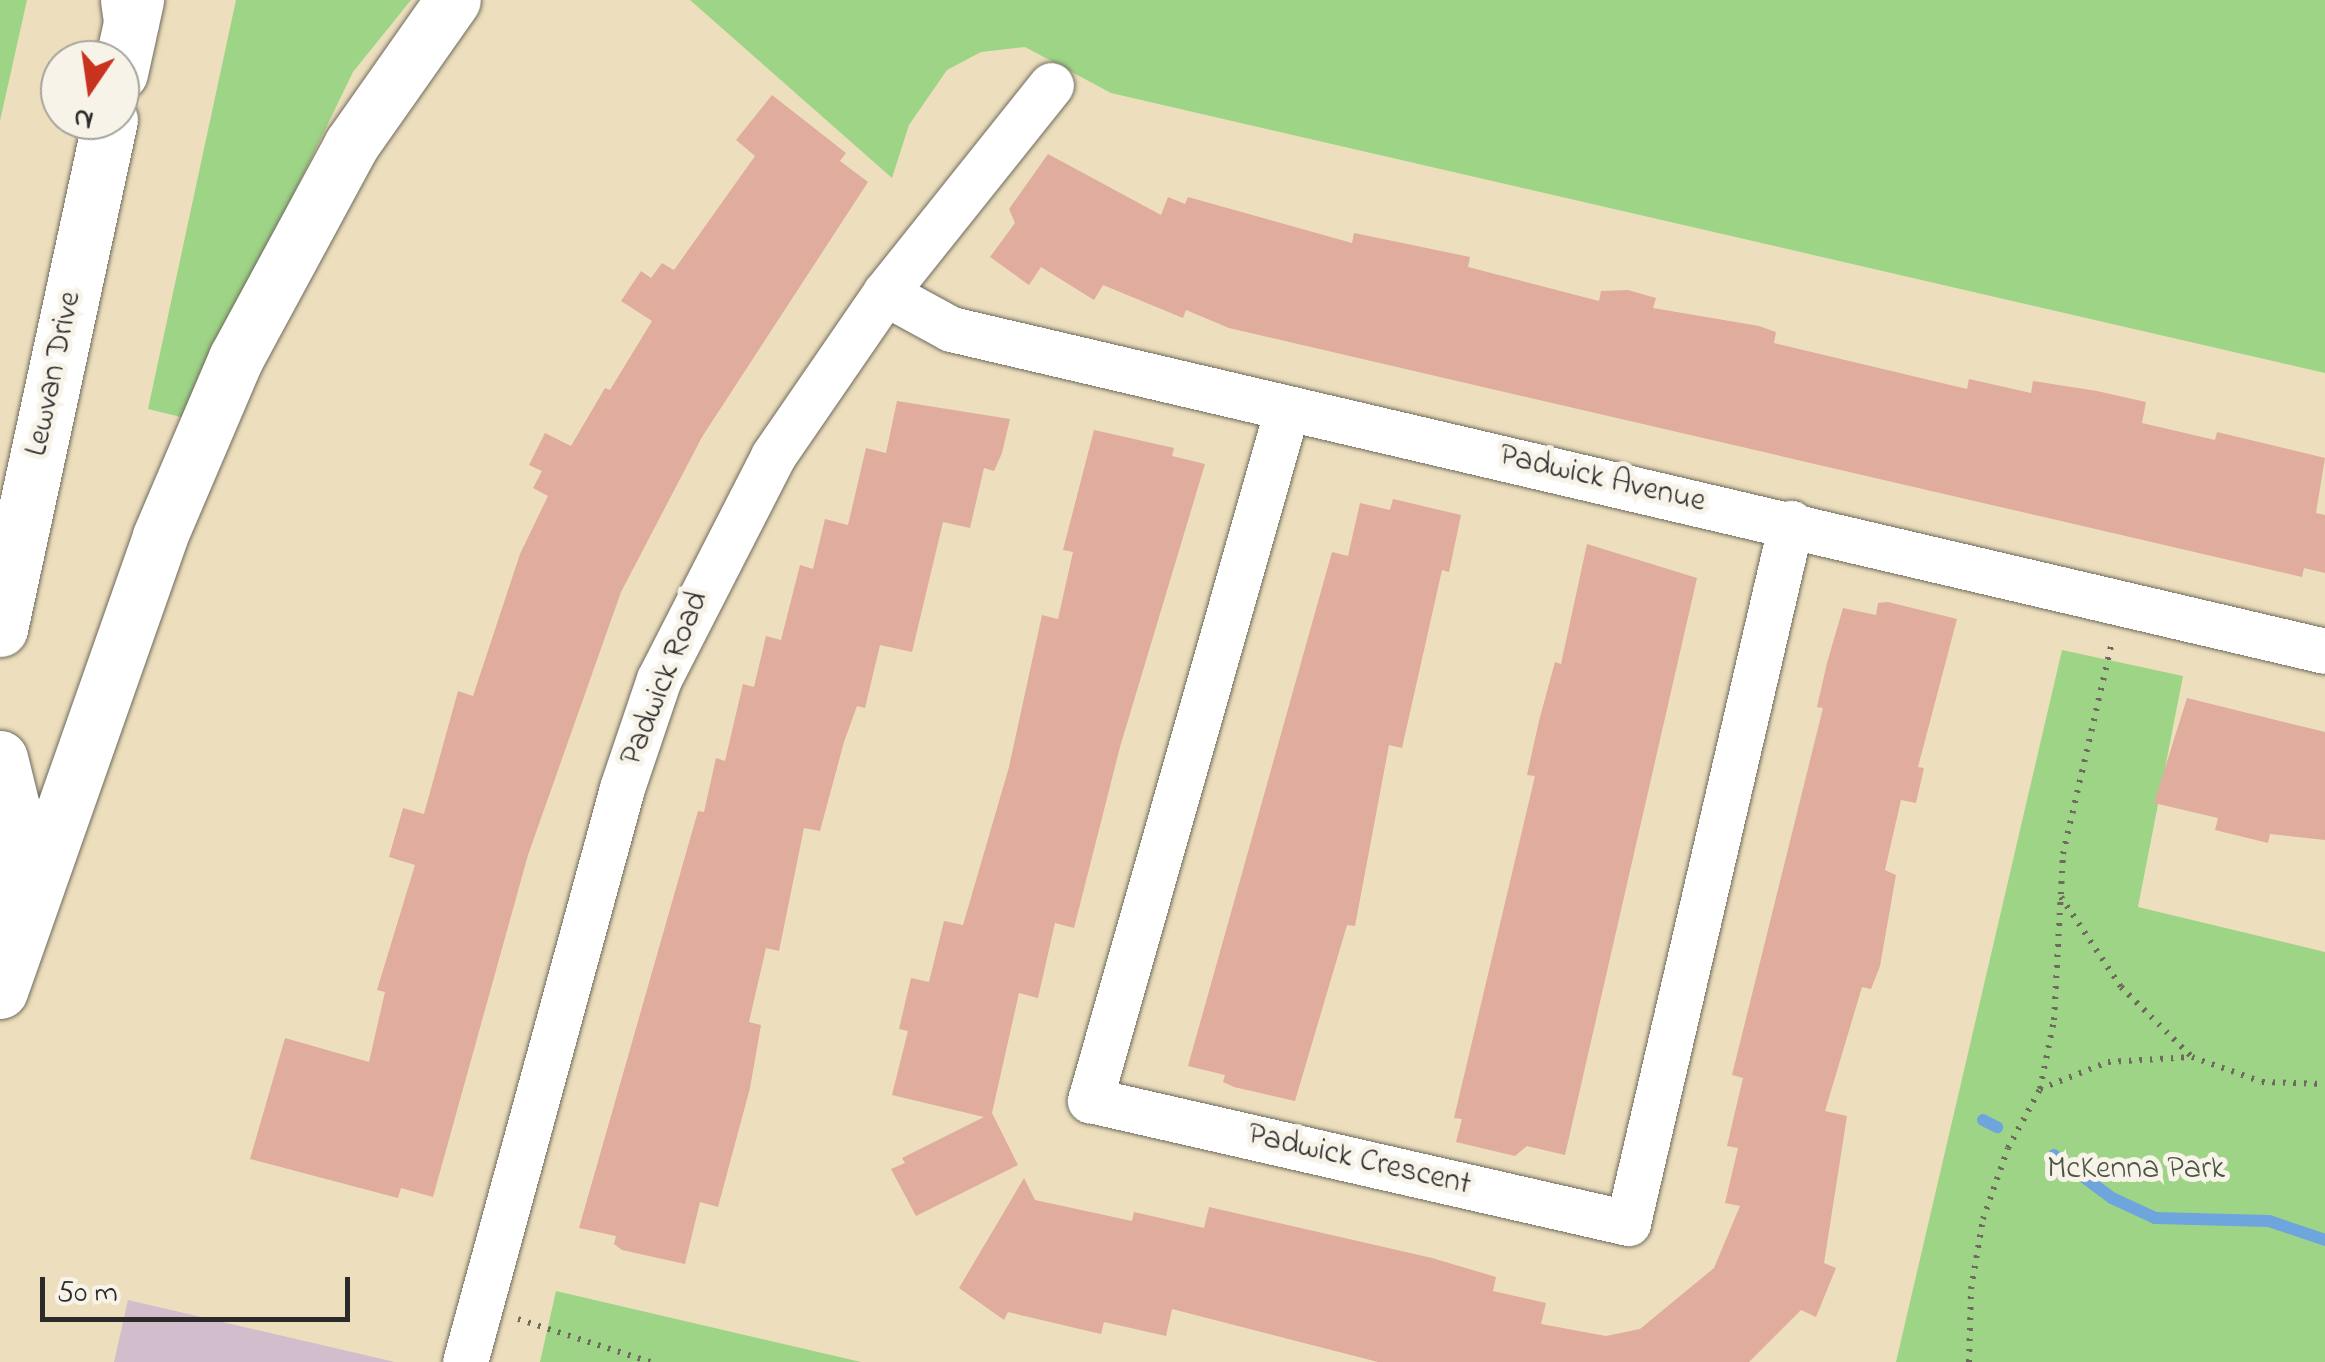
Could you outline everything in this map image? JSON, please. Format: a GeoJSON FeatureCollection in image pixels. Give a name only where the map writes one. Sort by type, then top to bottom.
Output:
{"type":"FeatureCollection","features":[{"type":"Feature","properties":{"kind":"main road"},"geometry":{"type":"LineString","coordinates":[[0,990],[160,536],[236,358],[351,145],[453,0]]}},
{"type":"Feature","properties":{"kind":"main road","name":"Lewvan Drive"},"geometry":{"type":"LineString","coordinates":[[0,629],[106,140]]}},
{"type":"Feature","properties":{"kind":"main road"},"geometry":{"type":"LineString","coordinates":[[0,758],[19,835],[0,926]]}},
{"type":"Feature","properties":{"kind":"street","name":"Padwick Road"},"geometry":{"type":"LineString","coordinates":[[466,1362],[622,788],[659,678],[773,456],[885,293],[1051,85]]}},
{"type":"Feature","properties":{"kind":"street","name":"Padwick Avenue"},"geometry":{"type":"LineString","coordinates":[[885,293],[951,328],[2325,651]]}},
{"type":"Feature","properties":{"kind":"street","name":"Padwick Crescent"},"geometry":{"type":"LineString","coordinates":[[1288,409],[1090,1100],[1628,1223],[1790,523]]}},
{"type":"Feature","properties":{"kind":"path"},"geometry":{"type":"LineString","coordinates":[[1969,1362],[1971,1290],[1984,1218],[2008,1148],[2040,1089],[2054,1020],[2063,854],[2107,655],[2126,604]]}},
{"type":"Feature","properties":{"kind":"path"},"geometry":{"type":"LineString","coordinates":[[2062,896],[2121,987],[2192,1057]]}},
{"type":"Feature","properties":{"kind":"path"},"geometry":{"type":"LineString","coordinates":[[2040,1089],[2108,1062],[2192,1057],[2262,1082],[2325,1084]]}},
{"type":"Feature","properties":{"kind":"path"},"geometry":{"type":"LineString","coordinates":[[480,1305],[650,1362]]}},
{"type":"Feature","properties":{"kind":"shaded area"},"geometry":{"type":"Polygon","coordinates":[[[128,1300],[395,1362],[114,1362],[128,1300]]]}},
{"type":"Feature","properties":{"kind":"green space"},"geometry":{"type":"Polygon","coordinates":[[[0,0],[27,0],[0,121],[0,0]]]}},
{"type":"Feature","properties":{"kind":"green space"},"geometry":{"type":"Polygon","coordinates":[[[236,0],[411,0],[353,72],[185,418],[148,409],[236,0]]]}},
{"type":"Feature","properties":{"kind":"green space"},"geometry":{"type":"Polygon","coordinates":[[[690,0],[2325,0],[2325,373],[1111,93],[1025,47],[981,52],[947,70],[909,125],[892,178],[690,0]]]}},
{"type":"Feature","properties":{"kind":"green space","name":"McKenna Park"},"geometry":{"type":"Polygon","coordinates":[[[2062,650],[2183,676],[2138,907],[2325,952],[2325,1362],[1896,1362],[2062,650]]]}},
{"type":"Feature","properties":{"kind":"green space"},"geometry":{"type":"Polygon","coordinates":[[[556,1291],[861,1362],[540,1362],[556,1291]]]}},
{"type":"Feature","properties":{"kind":"building"},"geometry":{"type":"Polygon","coordinates":[[[772,95],[846,153],[840,161],[868,182],[702,437],[621,592],[528,855],[433,1197],[401,1188],[398,1198],[250,1159],[285,1038],[369,1062],[385,992],[377,990],[415,865],[389,857],[403,808],[424,814],[458,691],[473,696],[520,554],[548,496],[533,488],[542,471],[529,465],[545,433],[571,446],[605,388],[610,390],[652,321],[621,301],[641,271],[651,278],[662,263],[674,270],[755,156],[736,140],[772,95]]]}},
{"type":"Feature","properties":{"kind":"building"},"geometry":{"type":"Polygon","coordinates":[[[1048,154],[1161,215],[1168,197],[1185,204],[1188,197],[1352,243],[1354,233],[1470,257],[1468,267],[1599,301],[1601,291],[1628,290],[1656,298],[1653,308],[1759,326],[1776,332],[1774,343],[1967,389],[1969,379],[2031,393],[2033,381],[2146,402],[2142,423],[2215,440],[2217,432],[2325,458],[2316,513],[2325,515],[2325,573],[2304,568],[2302,577],[1229,328],[1186,310],[1183,318],[1103,285],[1094,300],[1041,267],[1029,285],[990,257],[1015,223],[1009,209],[1048,154]]]}},
{"type":"Feature","properties":{"kind":"building"},"geometry":{"type":"Polygon","coordinates":[[[897,401],[1010,419],[1002,453],[994,471],[984,468],[970,528],[943,522],[912,652],[880,645],[865,708],[857,706],[820,831],[804,828],[779,951],[766,948],[749,1022],[761,1025],[750,1088],[718,1207],[700,1202],[685,1264],[622,1250],[614,1244],[616,1236],[579,1228],[698,811],[704,812],[716,758],[725,761],[743,684],[754,687],[766,636],[781,640],[800,565],[813,569],[825,519],[848,525],[866,448],[886,453],[897,401]]]}},
{"type":"Feature","properties":{"kind":"building"},"geometry":{"type":"Polygon","coordinates":[[[1094,430],[1174,448],[1172,456],[1205,464],[1120,747],[1074,928],[1055,923],[1038,998],[1019,993],[992,1113],[1018,1165],[916,1216],[891,1169],[905,1163],[902,1158],[984,1117],[892,1095],[908,1031],[899,1029],[911,978],[929,982],[944,921],[963,925],[1009,767],[1042,615],[1058,619],[1073,552],[1063,550],[1094,430]]]}},
{"type":"Feature","properties":{"kind":"building"},"geometry":{"type":"Polygon","coordinates":[[[1393,499],[1461,515],[1449,572],[1442,570],[1402,748],[1389,745],[1355,926],[1347,925],[1295,1101],[1234,1087],[1223,1082],[1225,1075],[1188,1066],[1332,552],[1348,556],[1360,503],[1390,510],[1393,499]]]}},
{"type":"Feature","properties":{"kind":"building"},"geometry":{"type":"Polygon","coordinates":[[[1587,544],[1697,578],[1565,1155],[1527,1146],[1515,1156],[1456,1142],[1462,1119],[1454,1118],[1535,776],[1527,775],[1539,721],[1555,662],[1561,664],[1587,544]]]}},
{"type":"Feature","properties":{"kind":"building"},"geometry":{"type":"Polygon","coordinates":[[[1878,603],[1957,619],[1918,767],[1924,768],[1916,803],[1901,800],[1885,870],[1896,875],[1880,966],[1871,989],[1862,987],[1825,1111],[1847,1116],[1824,1263],[1836,1268],[1816,1317],[1801,1310],[1749,1362],[1378,1362],[1172,1309],[1166,1336],[1104,1322],[1101,1334],[1008,1312],[1004,1320],[959,1288],[1024,1178],[1035,1200],[1132,1221],[1134,1212],[1204,1228],[1209,1207],[1432,1258],[1496,1277],[1493,1291],[1546,1303],[1541,1324],[1606,1336],[1640,1329],[1714,1268],[1740,1206],[1725,1203],[1738,1148],[1727,1146],[1743,1078],[1732,1075],[1823,708],[1817,707],[1827,663],[1843,608],[1876,615],[1878,603]]]}},
{"type":"Feature","properties":{"kind":"building"},"geometry":{"type":"Polygon","coordinates":[[[2187,698],[2325,732],[2325,840],[2270,834],[2268,843],[2215,830],[2218,818],[2154,803],[2187,698]]]}},
{"type":"Feature","properties":{"kind":"waterway"},"geometry":{"type":"LineString","coordinates":[[1983,1120],[1997,1127]]}},
{"type":"Feature","properties":{"kind":"waterway"},"geometry":{"type":"LineString","coordinates":[[2054,1155],[2112,1198],[2155,1218],[2269,1221],[2325,1240]]}}]}
